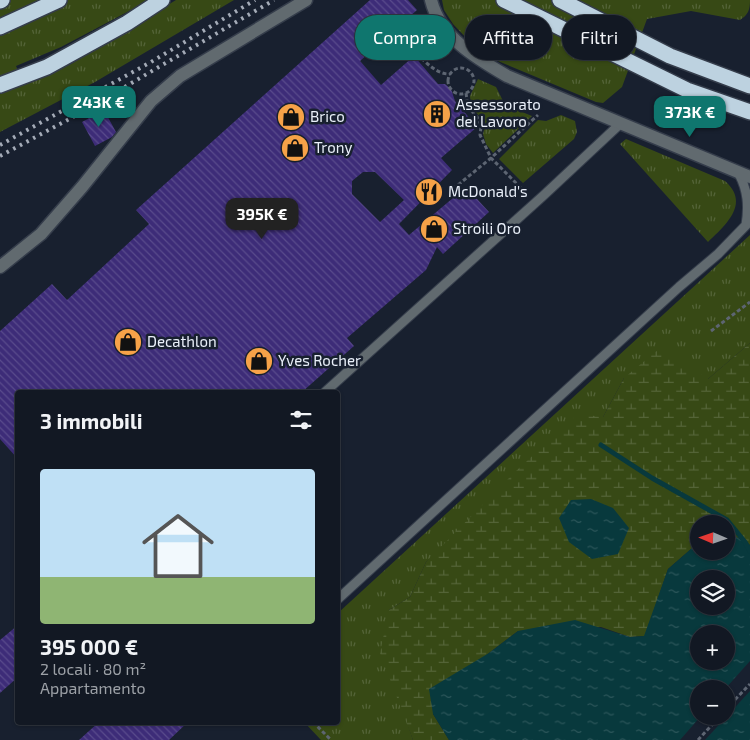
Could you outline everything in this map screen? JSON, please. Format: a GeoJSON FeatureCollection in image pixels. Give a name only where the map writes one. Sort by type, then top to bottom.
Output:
{"type":"FeatureCollection","features":[{"type":"Feature","properties":{"kind":"highway"},"geometry":{"type":"LineString","coordinates":[[0,27],[59,0]]}},
{"type":"Feature","properties":{"kind":"highway"},"geometry":{"type":"LineString","coordinates":[[0,84],[46,67],[127,23],[162,0]]}},
{"type":"Feature","properties":{"kind":"highway"},"geometry":{"type":"LineString","coordinates":[[504,0],[687,90],[750,112]]}},
{"type":"Feature","properties":{"kind":"highway"},"geometry":{"type":"LineString","coordinates":[[560,0],[670,56],[750,86]]}},
{"type":"Feature","properties":{"kind":"street"},"geometry":{"type":"LineString","coordinates":[[0,267],[41,234],[158,95],[180,76],[208,58],[306,0]]}},
{"type":"Feature","properties":{"kind":"street"},"geometry":{"type":"LineString","coordinates":[[431,0],[434,14],[447,32],[475,57],[507,76],[745,175]]}},
{"type":"Feature","properties":{"kind":"lane"},"geometry":{"type":"LineString","coordinates":[[327,390],[620,124]]}},
{"type":"Feature","properties":{"kind":"lane"},"geometry":{"type":"LineString","coordinates":[[340,597],[718,254],[748,223],[745,175]]}},
{"type":"Feature","properties":{"kind":"path"},"geometry":{"type":"LineString","coordinates":[[424,60],[444,74],[450,74],[461,68],[469,71],[473,79],[472,87],[466,93],[458,93],[452,89],[448,82],[450,74]]}},
{"type":"Feature","properties":{"kind":"path"},"geometry":{"type":"LineString","coordinates":[[466,93],[468,107],[479,119],[480,135],[491,158],[524,191]]}},
{"type":"Feature","properties":{"kind":"path"},"geometry":{"type":"LineString","coordinates":[[453,189],[491,158],[538,115]]}},
{"type":"Feature","properties":{"kind":"path"},"geometry":{"type":"LineString","coordinates":[[711,331],[750,302]]}},
{"type":"Feature","properties":{"kind":"path"},"geometry":{"type":"LineString","coordinates":[[735,700],[750,684]]}},
{"type":"Feature","properties":{"kind":"path"},"geometry":{"type":"LineString","coordinates":[[316,725],[331,740]]}},
{"type":"Feature","properties":{"kind":"path"},"geometry":{"type":"LineString","coordinates":[[698,740],[712,725]]}},
{"type":"Feature","properties":{"kind":"green space"},"geometry":{"type":"Polygon","coordinates":[[[0,0],[150,0],[61,47],[16,66],[23,83],[71,64],[176,0],[234,0],[95,82],[0,132],[0,0]]]}},
{"type":"Feature","properties":{"kind":"green space"},"geometry":{"type":"Polygon","coordinates":[[[442,0],[750,0],[748,12],[740,20],[691,11],[647,19],[636,49],[636,15],[562,15],[562,60],[632,60],[622,87],[603,103],[596,102],[496,60],[552,60],[552,15],[465,15],[465,37],[455,26],[455,15],[447,15],[442,0]]]}},
{"type":"Feature","properties":{"kind":"green space"},"geometry":{"type":"Polygon","coordinates":[[[478,79],[496,87],[505,105],[532,116],[493,153],[486,144],[483,134],[485,126],[482,119],[471,107],[470,96],[478,79]]]}},
{"type":"Feature","properties":{"kind":"green space"},"geometry":{"type":"Polygon","coordinates":[[[561,115],[575,121],[577,132],[574,139],[523,183],[499,159],[538,120],[546,121],[561,115]]]}},
{"type":"Feature","properties":{"kind":"green space"},"geometry":{"type":"Polygon","coordinates":[[[626,139],[725,181],[732,189],[736,197],[733,213],[708,242],[620,144],[626,139]]]}},
{"type":"Feature","properties":{"kind":"green space"},"geometry":{"type":"Polygon","coordinates":[[[750,235],[750,343],[708,379],[624,378],[603,417],[426,562],[410,597],[389,610],[402,708],[413,740],[321,740],[307,725],[340,725],[340,611],[750,235]]]}},
{"type":"Feature","properties":{"kind":"green space"},"geometry":{"type":"Polygon","coordinates":[[[750,343],[750,545],[735,536],[735,515],[690,515],[690,550],[668,569],[645,636],[630,637],[601,627],[518,631],[489,653],[433,714],[449,740],[413,740],[380,653],[389,610],[410,597],[426,562],[516,471],[578,414],[603,417],[624,378],[660,348],[708,379],[750,343]]]}},
{"type":"Feature","properties":{"kind":"water"},"geometry":{"type":"Polygon","coordinates":[[[591,499],[613,508],[629,528],[618,554],[592,559],[569,542],[559,518],[571,500],[591,499]]]}},
{"type":"Feature","properties":{"kind":"water"},"geometry":{"type":"Polygon","coordinates":[[[735,536],[750,545],[750,661],[733,680],[690,680],[690,725],[693,725],[680,740],[449,740],[433,714],[429,689],[489,653],[518,631],[575,620],[630,637],[644,636],[668,569],[690,550],[690,560],[735,560],[735,536]]]}},
{"type":"Feature","properties":{"kind":"water"},"geometry":{"type":"Polygon","coordinates":[[[750,691],[750,740],[705,740],[719,725],[735,725],[735,707],[750,691]]]}},
{"type":"Feature","properties":{"kind":"building"},"geometry":{"type":"Polygon","coordinates":[[[370,0],[408,0],[417,10],[411,15],[355,15],[355,60],[361,60],[381,85],[409,60],[417,60],[438,84],[445,84],[451,89],[455,101],[477,127],[441,158],[452,170],[399,224],[409,235],[466,187],[489,212],[443,254],[437,247],[426,270],[347,338],[354,346],[304,390],[15,390],[15,456],[0,439],[0,331],[52,284],[67,300],[149,224],[136,210],[370,0]],[[363,172],[352,181],[352,194],[380,222],[404,200],[375,172],[363,172]]]}},
{"type":"Feature","properties":{"kind":"building"},"geometry":{"type":"Polygon","coordinates":[[[104,110],[116,132],[112,137],[95,146],[82,122],[104,110]]]}},
{"type":"Feature","properties":{"kind":"building"},"geometry":{"type":"Polygon","coordinates":[[[15,628],[15,680],[0,693],[0,640],[15,628]]]}},
{"type":"Feature","properties":{"kind":"building"},"geometry":{"type":"Polygon","coordinates":[[[96,725],[185,725],[169,740],[79,740],[96,725]]]}},
{"type":"Feature","properties":{"kind":"waterway"},"geometry":{"type":"LineString","coordinates":[[601,445],[652,478],[727,520],[750,551]]}},
{"type":"Feature","properties":{"kind":"railway"},"geometry":{"type":"LineString","coordinates":[[0,145],[151,62],[255,0]]}},
{"type":"Feature","properties":{"kind":"railway"},"geometry":{"type":"LineString","coordinates":[[0,156],[73,117],[274,0]]}},
{"type":"Feature","properties":{"kind":"place","name":"Assessorato del Lavoro"},"geometry":{"type":"Point","coordinates":[437,114]}},
{"type":"Feature","properties":{"kind":"place","name":"Brico"},"geometry":{"type":"Point","coordinates":[291,117]}},
{"type":"Feature","properties":{"kind":"place","name":"Trony"},"geometry":{"type":"Point","coordinates":[295,148]}},
{"type":"Feature","properties":{"kind":"place","name":"McDonald's"},"geometry":{"type":"Point","coordinates":[429,192]}},
{"type":"Feature","properties":{"kind":"place","name":"Stroili Oro"},"geometry":{"type":"Point","coordinates":[434,229]}},
{"type":"Feature","properties":{"kind":"place","name":"Decathlon"},"geometry":{"type":"Point","coordinates":[128,342]}},
{"type":"Feature","properties":{"kind":"place","name":"Yves Rocher"},"geometry":{"type":"Point","coordinates":[259,361]}}]}
